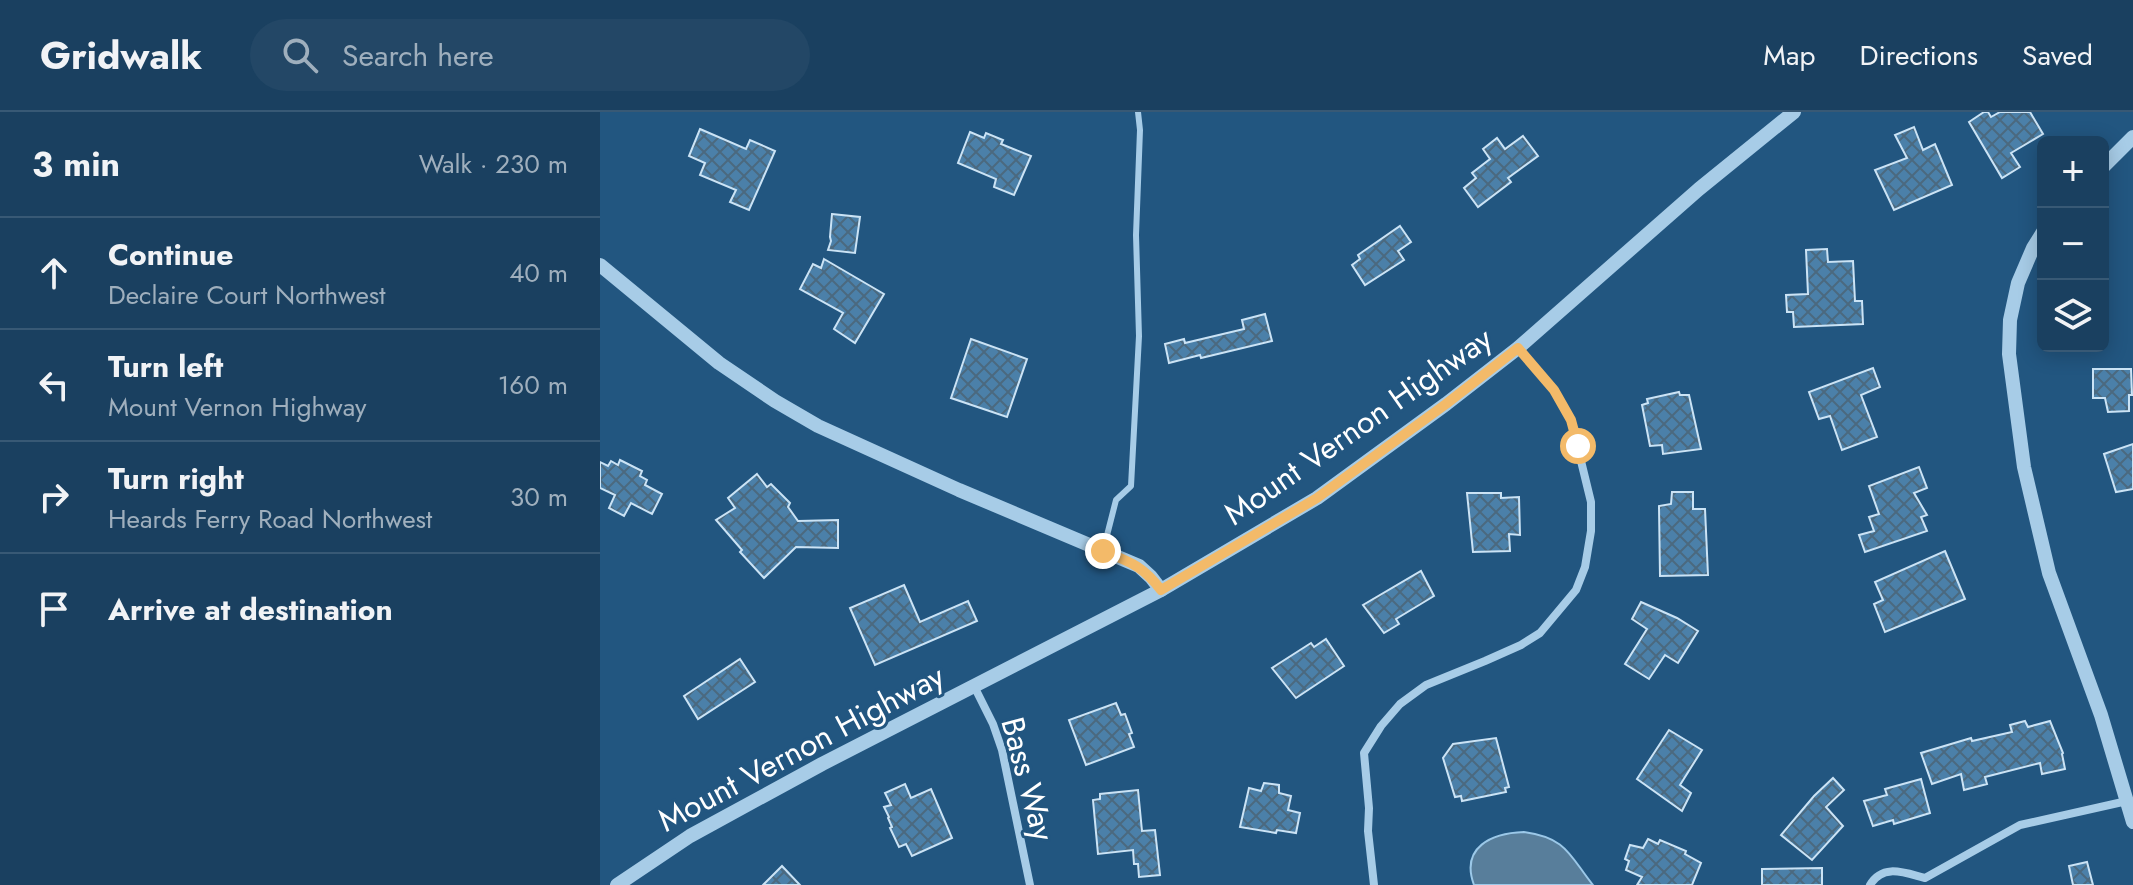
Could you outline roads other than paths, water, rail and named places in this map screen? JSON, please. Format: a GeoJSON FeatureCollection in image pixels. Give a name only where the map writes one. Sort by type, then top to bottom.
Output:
{"type":"FeatureCollection","features":[{"type":"Feature","properties":{"kind":"street","name":"Mount Vernon Highway"},"geometry":{"type":"LineString","coordinates":[[617,885],[690,836],[822,764],[1161,590],[1317,498],[1518,348],[1699,189],[1794,112]]}},
{"type":"Feature","properties":{"kind":"street"},"geometry":{"type":"LineString","coordinates":[[2109,161],[2133,137]]}},
{"type":"Feature","properties":{"kind":"street"},"geometry":{"type":"LineString","coordinates":[[2037,242],[2018,283],[2010,320],[2009,354],[2022,453],[2049,573],[2101,715],[2133,822]]}},
{"type":"Feature","properties":{"kind":"street"},"geometry":{"type":"LineString","coordinates":[[600,265],[719,363],[796,413],[866,449],[1139,566],[1161,590]]}},
{"type":"Feature","properties":{"kind":"street"},"geometry":{"type":"LineString","coordinates":[[1374,885],[1364,753],[1381,726],[1400,704],[1426,685],[1521,645],[1540,633],[1576,590],[1585,567],[1591,531],[1591,502],[1571,420],[1554,390],[1518,348]]}},
{"type":"Feature","properties":{"kind":"street","name":"Bass Way"},"geometry":{"type":"LineString","coordinates":[[974,686],[1002,750],[1030,885]]}},
{"type":"Feature","properties":{"kind":"street"},"geometry":{"type":"LineString","coordinates":[[1870,885],[1883,872],[1894,870],[1926,882],[2020,825],[2127,801]]}},
{"type":"Feature","properties":{"kind":"lane"},"geometry":{"type":"LineString","coordinates":[[1103,551],[1116,500],[1131,486],[1139,336],[1136,235],[1138,112]]}},
{"type":"Feature","properties":{"kind":"water"},"geometry":{"type":"Polygon","coordinates":[[[1524,832],[1558,843],[1593,885],[1474,885],[1471,861],[1475,852],[1490,839],[1524,832]]]}}]}
